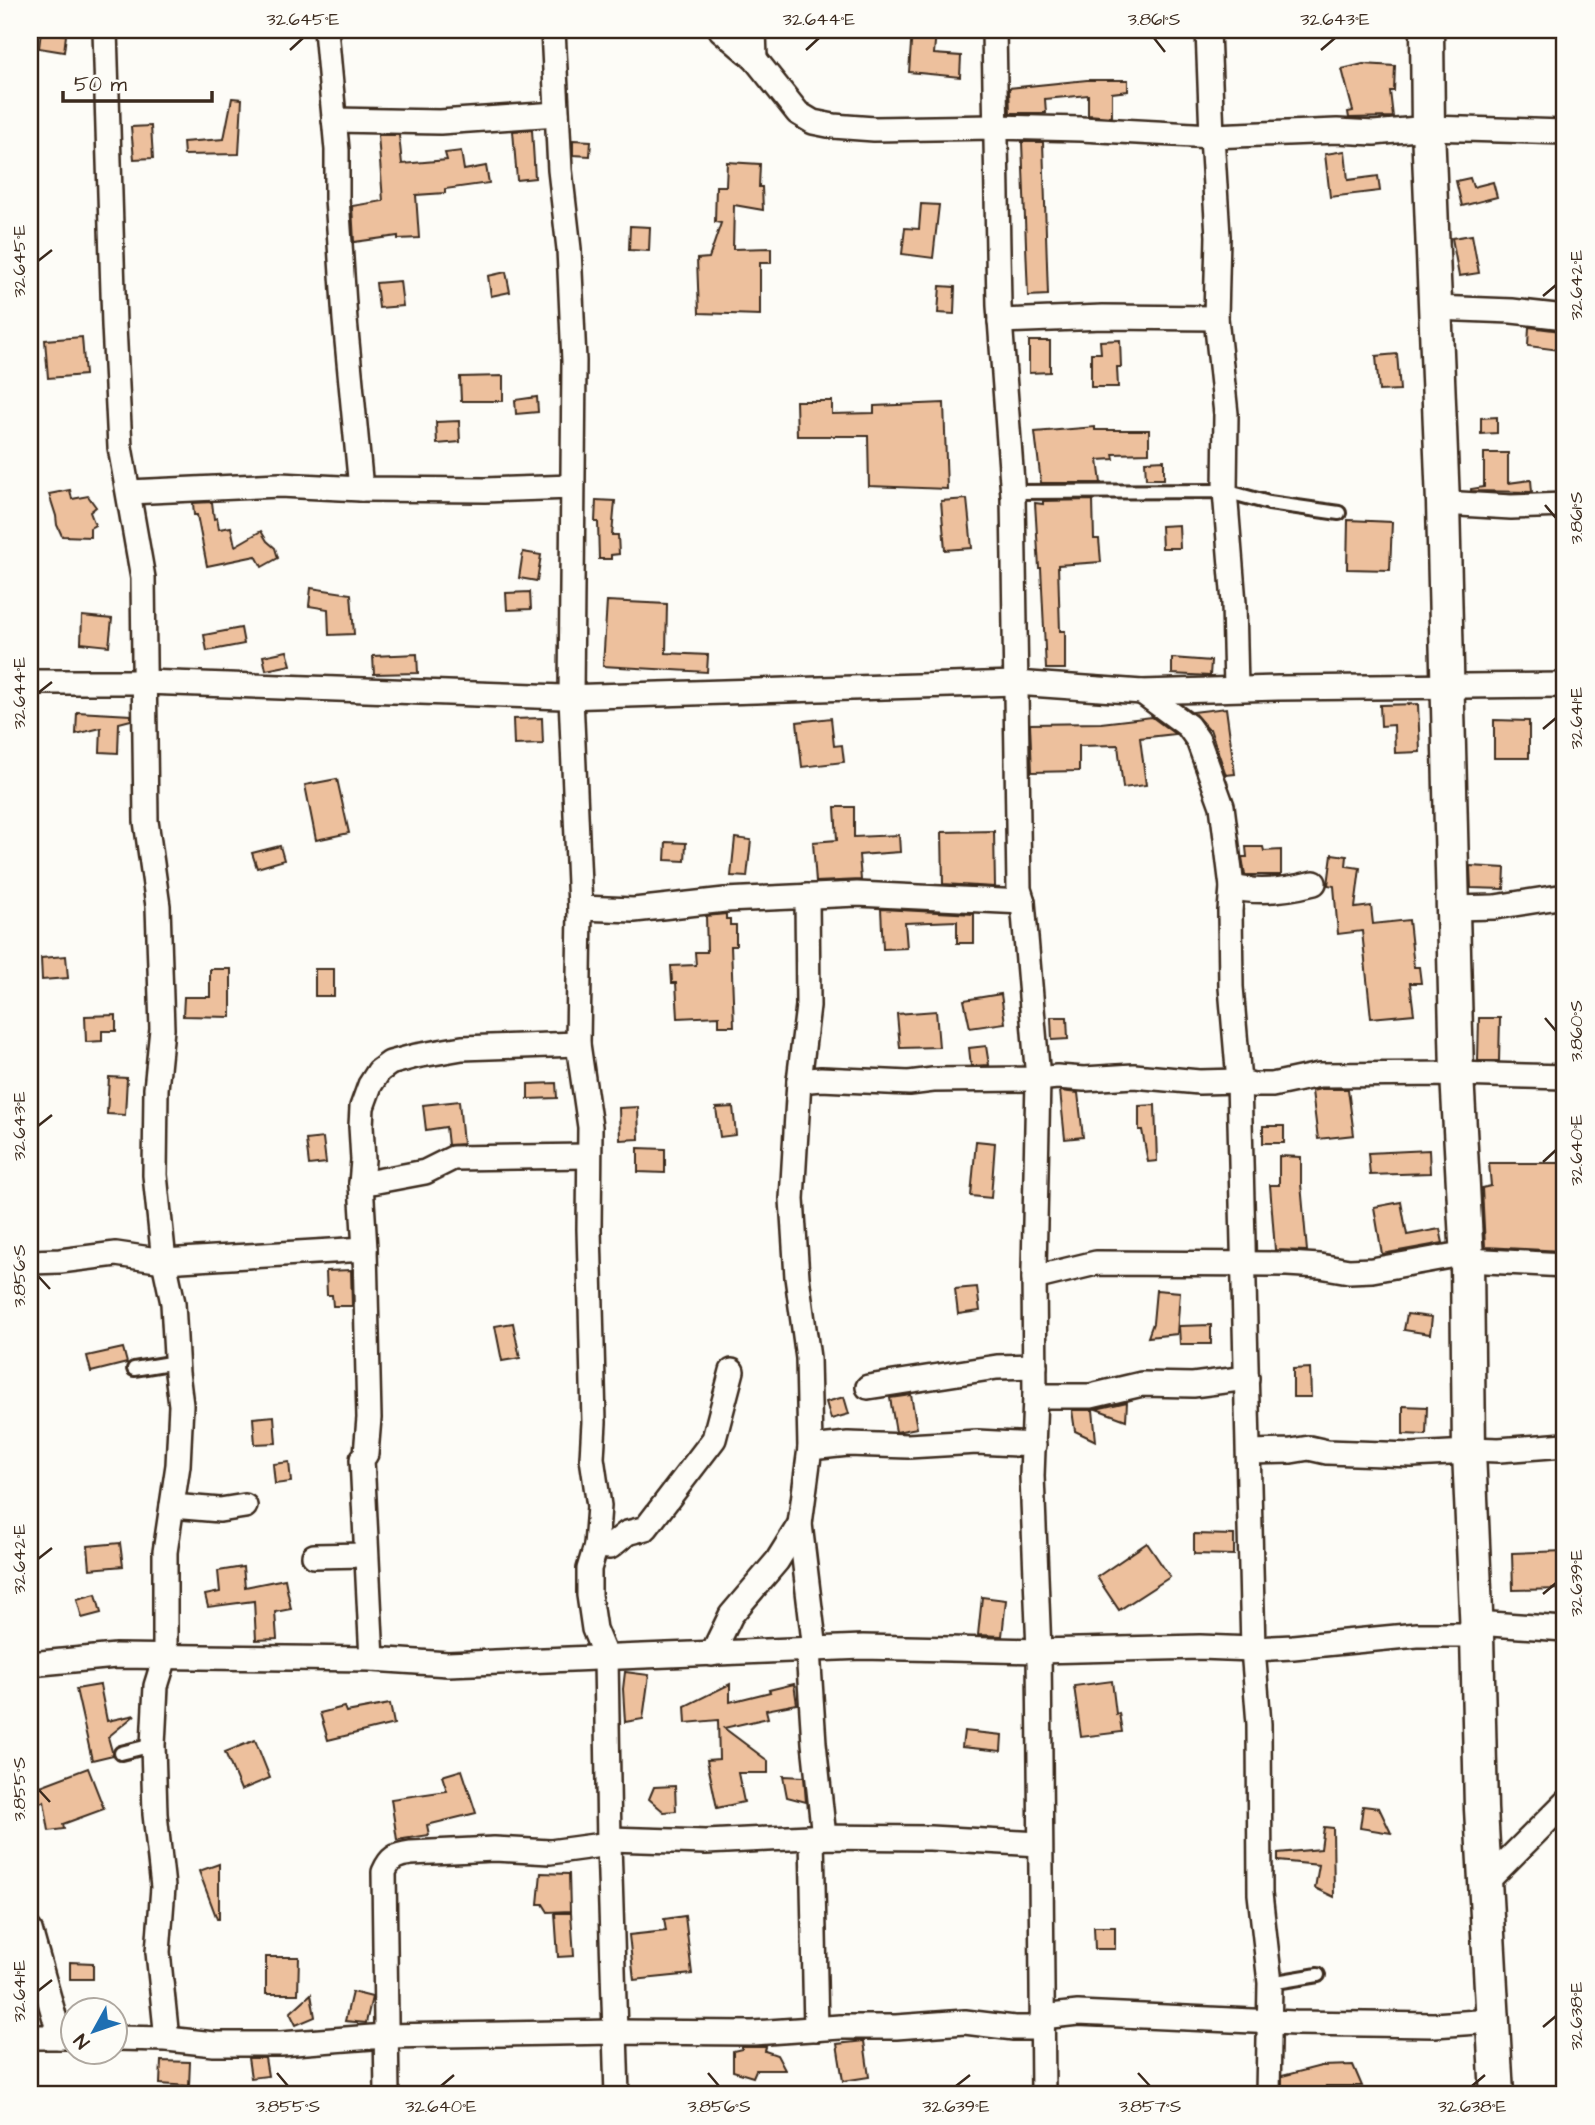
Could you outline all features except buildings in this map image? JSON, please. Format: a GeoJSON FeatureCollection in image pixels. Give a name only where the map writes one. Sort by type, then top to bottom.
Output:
{"type":"FeatureCollection","features":[{"type":"Feature","properties":{"kind":"street"},"geometry":{"type":"LineString","coordinates":[[105,30],[120,447],[143,578],[146,821],[158,906],[162,1029],[156,1089],[155,1175],[164,1261],[173,1303],[181,1405],[178,1465],[165,1552],[165,1657],[156,1686],[153,1745],[155,1814],[163,1887],[158,1952],[167,2039]]}},
{"type":"Feature","properties":{"kind":"street"},"geometry":{"type":"LineString","coordinates":[[326,30],[337,150],[337,198],[345,320],[360,489]]}},
{"type":"Feature","properties":{"kind":"street"},"geometry":{"type":"LineString","coordinates":[[553,30],[560,170],[569,249],[573,347],[571,697],[580,908],[578,1044],[589,1116],[594,1422],[592,1458],[599,1506],[596,1546],[589,1569],[589,1595],[594,1629],[606,1658],[617,2095]]}},
{"type":"Feature","properties":{"kind":"street"},"geometry":{"type":"LineString","coordinates":[[721,30],[755,59],[798,113],[813,122],[874,129],[994,127],[1212,136],[1337,131],[1374,133],[1428,128],[1565,131]]}},
{"type":"Feature","properties":{"kind":"street"},"geometry":{"type":"LineString","coordinates":[[754,30],[755,59]]}},
{"type":"Feature","properties":{"kind":"street"},"geometry":{"type":"LineString","coordinates":[[993,30],[1000,321],[1013,492],[1019,889],[1023,902],[1038,1079],[1034,1278],[1034,1543],[1039,1651],[1043,2095]]}},
{"type":"Feature","properties":{"kind":"street"},"geometry":{"type":"LineString","coordinates":[[1208,30],[1218,236],[1216,318],[1226,414],[1225,491],[1234,603],[1236,688]]}},
{"type":"Feature","properties":{"kind":"street"},"geometry":{"type":"LineString","coordinates":[[1427,30],[1428,128],[1443,503],[1457,1074],[1467,1257],[1469,1451],[1485,1883],[1497,2095]]}},
{"type":"Feature","properties":{"kind":"street"},"geometry":{"type":"LineString","coordinates":[[334,120],[440,122],[557,114]]}},
{"type":"Feature","properties":{"kind":"street"},"geometry":{"type":"LineString","coordinates":[[1435,308],[1512,311],[1565,317]]}},
{"type":"Feature","properties":{"kind":"street"},"geometry":{"type":"LineString","coordinates":[[1000,321],[1103,317],[1216,318]]}},
{"type":"Feature","properties":{"kind":"street"},"geometry":{"type":"LineString","coordinates":[[129,492],[280,485],[485,490],[572,487]]}},
{"type":"Feature","properties":{"kind":"street"},"geometry":{"type":"LineString","coordinates":[[1443,503],[1511,507],[1565,505]]}},
{"type":"Feature","properties":{"kind":"street"},"geometry":{"type":"LineString","coordinates":[[30,682],[144,682],[571,697],[1016,683],[1142,692],[1236,688],[1565,685]]}},
{"type":"Feature","properties":{"kind":"street"},"geometry":{"type":"LineString","coordinates":[[1142,692],[1188,726],[1198,740],[1222,806],[1232,887],[1231,987],[1239,1081],[1253,1649],[1259,1724],[1260,1894],[1270,1983],[1268,2095]]}},
{"type":"Feature","properties":{"kind":"street"},"geometry":{"type":"LineString","coordinates":[[1232,887],[1245,890],[1290,889],[1314,883]]}},
{"type":"Feature","properties":{"kind":"street"},"geometry":{"type":"LineString","coordinates":[[580,908],[634,910],[725,900],[857,894],[1023,902]]}},
{"type":"Feature","properties":{"kind":"street"},"geometry":{"type":"LineString","coordinates":[[807,895],[808,1006],[799,1082],[792,1199],[795,1254],[808,1358],[810,1448],[800,1524],[811,1650],[818,1837],[816,2029]]}},
{"type":"Feature","properties":{"kind":"street"},"geometry":{"type":"LineString","coordinates":[[1453,908],[1496,907],[1565,896]]}},
{"type":"Feature","properties":{"kind":"street"},"geometry":{"type":"LineString","coordinates":[[372,1659],[362,1460],[366,1454],[369,1418],[361,1184],[362,1107],[379,1070],[390,1063],[462,1048],[578,1044]]}},
{"type":"Feature","properties":{"kind":"street"},"geometry":{"type":"LineString","coordinates":[[799,1082],[821,1079],[909,1083],[933,1080],[1134,1076],[1272,1085],[1320,1075],[1457,1074],[1565,1077]]}},
{"type":"Feature","properties":{"kind":"street"},"geometry":{"type":"LineString","coordinates":[[361,1184],[425,1172],[453,1158],[588,1156]]}},
{"type":"Feature","properties":{"kind":"street"},"geometry":{"type":"LineString","coordinates":[[30,1262],[116,1254],[164,1261],[365,1249]]}},
{"type":"Feature","properties":{"kind":"street"},"geometry":{"type":"LineString","coordinates":[[1034,1278],[1096,1263],[1149,1261],[1309,1265],[1349,1271],[1467,1257],[1565,1265]]}},
{"type":"Feature","properties":{"kind":"street"},"geometry":{"type":"LineString","coordinates":[[868,1387],[997,1367],[1035,1366]]}},
{"type":"Feature","properties":{"kind":"street"},"geometry":{"type":"LineString","coordinates":[[596,1546],[610,1547],[627,1532],[646,1528],[714,1439],[732,1371]]}},
{"type":"Feature","properties":{"kind":"street"},"geometry":{"type":"LineString","coordinates":[[1035,1396],[1091,1396],[1142,1384],[1193,1385],[1247,1378]]}},
{"type":"Feature","properties":{"kind":"street"},"geometry":{"type":"LineString","coordinates":[[810,1448],[848,1444],[908,1446],[976,1442],[1034,1445]]}},
{"type":"Feature","properties":{"kind":"street"},"geometry":{"type":"LineString","coordinates":[[1249,1452],[1309,1448],[1327,1452],[1412,1455],[1565,1445]]}},
{"type":"Feature","properties":{"kind":"street"},"geometry":{"type":"LineString","coordinates":[[172,1506],[220,1510],[245,1507]]}},
{"type":"Feature","properties":{"kind":"street"},"geometry":{"type":"LineString","coordinates":[[712,1654],[731,1615],[776,1561],[800,1524]]}},
{"type":"Feature","properties":{"kind":"street"},"geometry":{"type":"LineString","coordinates":[[314,1556],[365,1555]]}},
{"type":"Feature","properties":{"kind":"street"},"geometry":{"type":"LineString","coordinates":[[30,1664],[117,1656],[372,1659],[448,1664],[863,1647],[1039,1651],[1200,1647],[1253,1649],[1477,1629],[1565,1629]]}},
{"type":"Feature","properties":{"kind":"street"},"geometry":{"type":"LineString","coordinates":[[1485,1883],[1565,1803]]}},
{"type":"Feature","properties":{"kind":"street"},"geometry":{"type":"LineString","coordinates":[[387,2095],[384,1872],[390,1859],[399,1854],[494,1849],[550,1852],[609,1841],[706,1842],[818,1837],[993,1840],[1040,1844]]}},
{"type":"Feature","properties":{"kind":"street"},"geometry":{"type":"LineString","coordinates":[[30,1930],[60,2017]]}},
{"type":"Feature","properties":{"kind":"street"},"geometry":{"type":"LineString","coordinates":[[130,2038],[214,2044],[281,2044],[385,2036],[614,2032],[752,2033],[965,2022],[1014,2028],[1078,2013],[1434,2025],[1492,2021]]}},
{"type":"Feature","properties":{"kind":"street"},"geometry":{"type":"LineString","coordinates":[[30,2037],[60,2037]]}},
{"type":"Feature","properties":{"kind":"lane"},"geometry":{"type":"LineString","coordinates":[[1013,492],[1225,491],[1269,503],[1339,513]]}},
{"type":"Feature","properties":{"kind":"lane"},"geometry":{"type":"LineString","coordinates":[[134,1369],[176,1363]]}},
{"type":"Feature","properties":{"kind":"lane"},"geometry":{"type":"LineString","coordinates":[[121,1753],[153,1745]]}},
{"type":"Feature","properties":{"kind":"lane"},"geometry":{"type":"LineString","coordinates":[[1270,1983],[1318,1975]]}}]}
